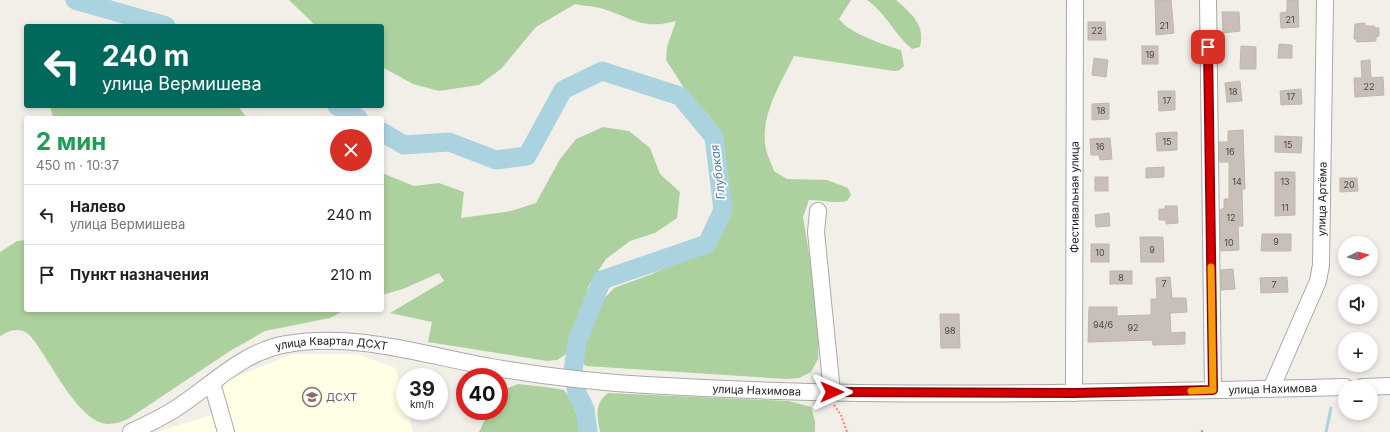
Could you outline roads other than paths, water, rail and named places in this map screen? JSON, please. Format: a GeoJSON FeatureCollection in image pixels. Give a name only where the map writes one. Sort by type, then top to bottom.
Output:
{"type":"FeatureCollection","features":[{"type":"Feature","properties":{"kind":"street","name":"Фестивальная улица"},"geometry":{"type":"LineString","coordinates":[[1074,393],[1075,0]]}},
{"type":"Feature","properties":{"kind":"street"},"geometry":{"type":"LineString","coordinates":[[1208,0],[1213,390]]}},
{"type":"Feature","properties":{"kind":"street","name":"улица Артёма"},"geometry":{"type":"LineString","coordinates":[[1271,389],[1318,281],[1321,266],[1325,0]]}},
{"type":"Feature","properties":{"kind":"street"},"geometry":{"type":"LineString","coordinates":[[818,211],[816,232],[832,392]]}},
{"type":"Feature","properties":{"kind":"street","name":"улица Квартал ДСХТ"},"geometry":{"type":"LineString","coordinates":[[130,432],[174,410],[246,358],[270,348],[295,343],[347,341],[370,342],[492,367],[554,376]]}},
{"type":"Feature","properties":{"kind":"street","name":"улица Нахимова"},"geometry":{"type":"LineString","coordinates":[[554,376],[592,381],[647,385],[832,392],[1074,393],[1338,387]]}},
{"type":"Feature","properties":{"kind":"street"},"geometry":{"type":"LineString","coordinates":[[212,384],[226,432]]}},
{"type":"Feature","properties":{"kind":"street"},"geometry":{"type":"LineString","coordinates":[[1378,386],[1390,386]]}},
{"type":"Feature","properties":{"kind":"waterway","name":"Глубокая"},"geometry":{"type":"LineString","coordinates":[[75,0],[159,24]]}},
{"type":"Feature","properties":{"kind":"waterway","name":"Глубокая"},"geometry":{"type":"LineString","coordinates":[[384,133],[404,145],[449,142],[496,160],[527,156],[563,90],[602,71],[680,96],[714,137],[723,210],[707,244],[602,280],[577,342],[573,371],[577,393],[585,409],[588,432]]}},
{"type":"Feature","properties":{"kind":"waterway","name":"Глубокая"},"geometry":{"type":"LineString","coordinates":[[340,108],[354,116]]}},
{"type":"Feature","properties":{"kind":"waterway"},"geometry":{"type":"LineString","coordinates":[[1326,432],[1331,408]]}},
{"type":"Feature","properties":{"kind":"place","name":"ДСХТ"},"geometry":{"type":"Point","coordinates":[312,397]}}]}
